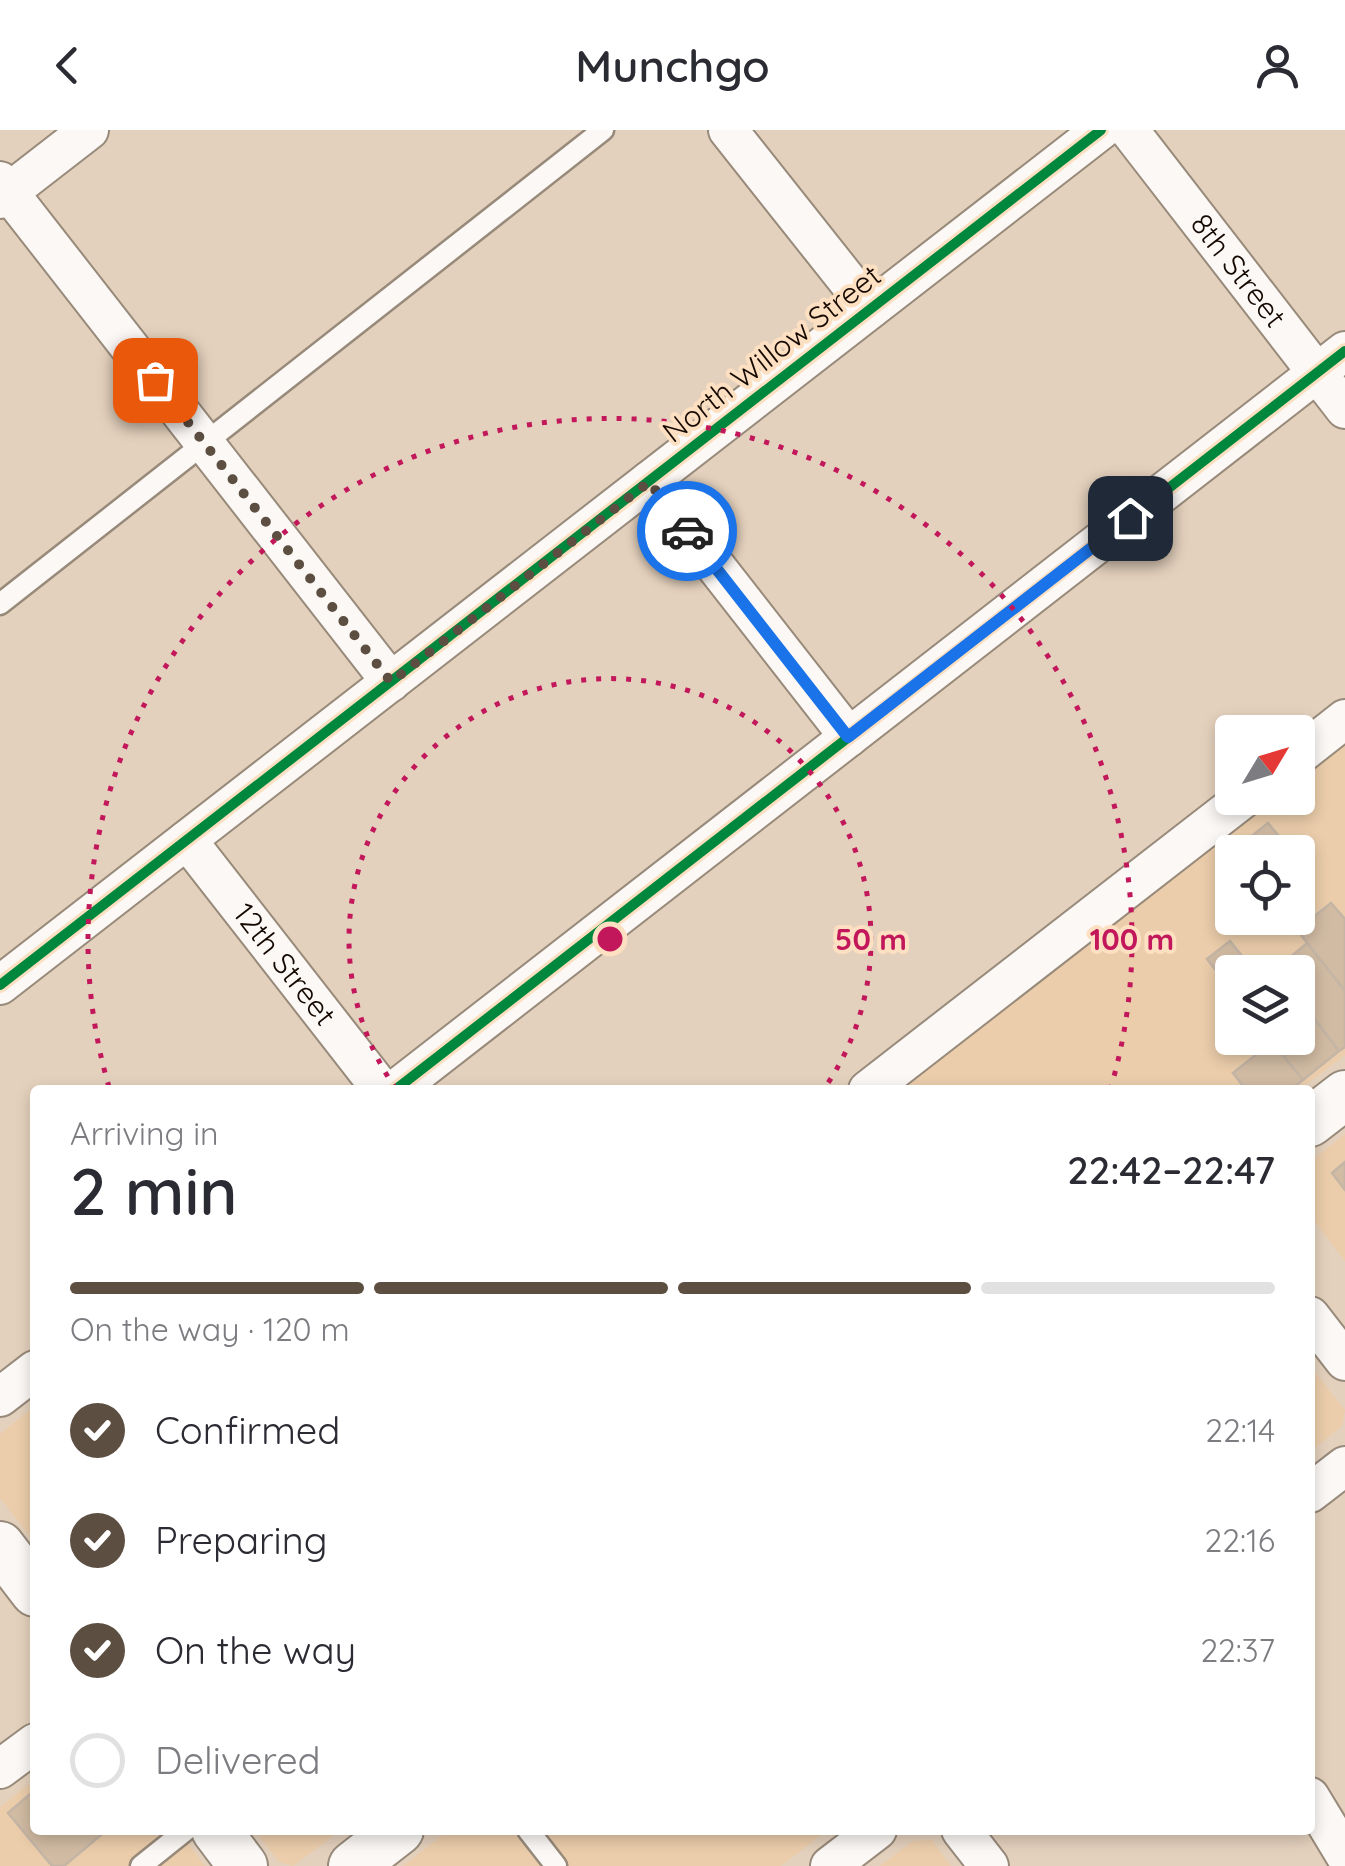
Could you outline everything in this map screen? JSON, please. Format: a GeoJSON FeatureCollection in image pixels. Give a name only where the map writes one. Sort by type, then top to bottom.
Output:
{"type":"FeatureCollection","features":[{"type":"Feature","properties":{"kind":"street"},"geometry":{"type":"LineString","coordinates":[[89,130],[3,191],[391,682]]}},
{"type":"Feature","properties":{"kind":"street"},"geometry":{"type":"LineString","coordinates":[[728,130],[870,309]]}},
{"type":"Feature","properties":{"kind":"street","name":"North Willow Street"},"geometry":{"type":"LineString","coordinates":[[0,985],[1101,130]]}},
{"type":"Feature","properties":{"kind":"street","name":"8th Street"},"geometry":{"type":"LineString","coordinates":[[1129,130],[1331,362],[1345,409]]}},
{"type":"Feature","properties":{"kind":"street"},"geometry":{"type":"LineString","coordinates":[[401,1085],[1331,362]]}},
{"type":"Feature","properties":{"kind":"street"},"geometry":{"type":"LineString","coordinates":[[649,482],[848,737]]}},
{"type":"Feature","properties":{"kind":"street"},"geometry":{"type":"LineString","coordinates":[[1315,743],[1345,719]]}},
{"type":"Feature","properties":{"kind":"street"},"geometry":{"type":"LineString","coordinates":[[874,1085],[1222,815]]}},
{"type":"Feature","properties":{"kind":"street","name":"12th Street"},"geometry":{"type":"LineString","coordinates":[[187,840],[378,1085]]}},
{"type":"Feature","properties":{"kind":"street"},"geometry":{"type":"LineString","coordinates":[[1315,1118],[1345,1094]]}},
{"type":"Feature","properties":{"kind":"street"},"geometry":{"type":"LineString","coordinates":[[1315,1322],[1345,1361]]}},
{"type":"Feature","properties":{"kind":"street"},"geometry":{"type":"LineString","coordinates":[[0,1397],[30,1374]]}},
{"type":"Feature","properties":{"kind":"street"},"geometry":{"type":"LineString","coordinates":[[1315,1489],[1345,1466]]}},
{"type":"Feature","properties":{"kind":"street"},"geometry":{"type":"LineString","coordinates":[[0,1546],[30,1585]]}},
{"type":"Feature","properties":{"kind":"street"},"geometry":{"type":"LineString","coordinates":[[0,1770],[30,1746]]}},
{"type":"Feature","properties":{"kind":"street"},"geometry":{"type":"LineString","coordinates":[[1315,1807],[1338,1854]]}},
{"type":"Feature","properties":{"kind":"street"},"geometry":{"type":"LineString","coordinates":[[220,1835],[243,1866]]}},
{"type":"Feature","properties":{"kind":"street"},"geometry":{"type":"LineString","coordinates":[[353,1866],[393,1835]]}},
{"type":"Feature","properties":{"kind":"street"},"geometry":{"type":"LineString","coordinates":[[830,1866],[870,1835]]}},
{"type":"Feature","properties":{"kind":"street"},"geometry":{"type":"LineString","coordinates":[[965,1835],[990,1866]]}},
{"type":"Feature","properties":{"kind":"lane"},"geometry":{"type":"LineString","coordinates":[[0,604],[603,130]]}},
{"type":"Feature","properties":{"kind":"lane"},"geometry":{"type":"LineString","coordinates":[[141,1866],[180,1835]]}},
{"type":"Feature","properties":{"kind":"lane"},"geometry":{"type":"LineString","coordinates":[[532,1835],[556,1866]]}},
{"type":"Feature","properties":{"kind":"shaded area"},"geometry":{"type":"Polygon","coordinates":[[[1345,734],[1345,1055],[1306,1085],[891,1085],[1215,835],[1215,935],[1315,935],[1315,835],[1215,835],[1241,815],[1315,815],[1315,758],[1345,734]]]}},
{"type":"Feature","properties":{"kind":"shaded area"},"geometry":{"type":"Polygon","coordinates":[[[1345,1134],[1345,1261],[1315,1222],[1315,1158],[1345,1134]]]}},
{"type":"Feature","properties":{"kind":"shaded area"},"geometry":{"type":"Polygon","coordinates":[[[1315,1372],[1345,1410],[1342,1426],[1315,1448],[1315,1372]]]}},
{"type":"Feature","properties":{"kind":"shaded area"},"geometry":{"type":"Polygon","coordinates":[[[30,1410],[30,1537],[0,1498],[0,1434],[30,1410]]]}},
{"type":"Feature","properties":{"kind":"shaded area"},"geometry":{"type":"Polygon","coordinates":[[[30,1783],[30,1835],[183,1835],[205,1866],[0,1866],[0,1807],[30,1783]]]}},
{"type":"Feature","properties":{"kind":"shaded area"},"geometry":{"type":"Polygon","coordinates":[[[258,1835],[334,1835],[293,1866],[279,1862],[258,1835]]]}},
{"type":"Feature","properties":{"kind":"shaded area"},"geometry":{"type":"Polygon","coordinates":[[[443,1835],[821,1835],[781,1866],[403,1866],[443,1835]]]}},
{"type":"Feature","properties":{"kind":"shaded area"},"geometry":{"type":"Polygon","coordinates":[[[932,1840],[951,1866],[880,1866],[913,1841],[932,1840]]]}},
{"type":"Feature","properties":{"kind":"building"},"geometry":{"type":"Polygon","coordinates":[[[1268,823],[1278,835],[1253,835],[1268,823]]]}},
{"type":"Feature","properties":{"kind":"building"},"geometry":{"type":"Polygon","coordinates":[[[1331,903],[1345,919],[1345,991],[1301,935],[1315,935],[1315,916],[1331,903]]]}},
{"type":"Feature","properties":{"kind":"building"},"geometry":{"type":"Polygon","coordinates":[[[1230,941],[1241,955],[1215,955],[1215,969],[1207,959],[1230,941]]]}},
{"type":"Feature","properties":{"kind":"building"},"geometry":{"type":"Polygon","coordinates":[[[1307,943],[1345,991],[1345,1047],[1339,1051],[1315,1019],[1315,955],[1293,955],[1307,943]]]}},
{"type":"Feature","properties":{"kind":"building"},"geometry":{"type":"Polygon","coordinates":[[[1315,1019],[1339,1051],[1303,1080],[1283,1055],[1315,1055],[1315,1019]]]}},
{"type":"Feature","properties":{"kind":"building"},"geometry":{"type":"Polygon","coordinates":[[[1256,1055],[1283,1055],[1303,1080],[1296,1085],[1242,1085],[1233,1073],[1256,1055]]]}},
{"type":"Feature","properties":{"kind":"building"},"geometry":{"type":"Polygon","coordinates":[[[1345,1162],[1345,1190],[1332,1173],[1345,1162]]]}},
{"type":"Feature","properties":{"kind":"building"},"geometry":{"type":"Polygon","coordinates":[[[30,1794],[30,1835],[101,1835],[64,1866],[52,1866],[8,1813],[30,1794]]]}},
{"type":"Feature","properties":{"kind":"cycle path"},"geometry":{"type":"LineString","coordinates":[[0,985],[1101,130]]}},
{"type":"Feature","properties":{"kind":"cycle path"},"geometry":{"type":"LineString","coordinates":[[401,1085],[1345,351]]}},
{"type":"Feature","properties":{"kind":"way so far"},"geometry":{"type":"LineString","coordinates":[[155,380],[391,682],[649,482],[687,531]]}},
{"type":"Feature","properties":{"kind":"route"},"geometry":{"type":"LineString","coordinates":[[687,531],[848,737],[1130,518]]}}]}
